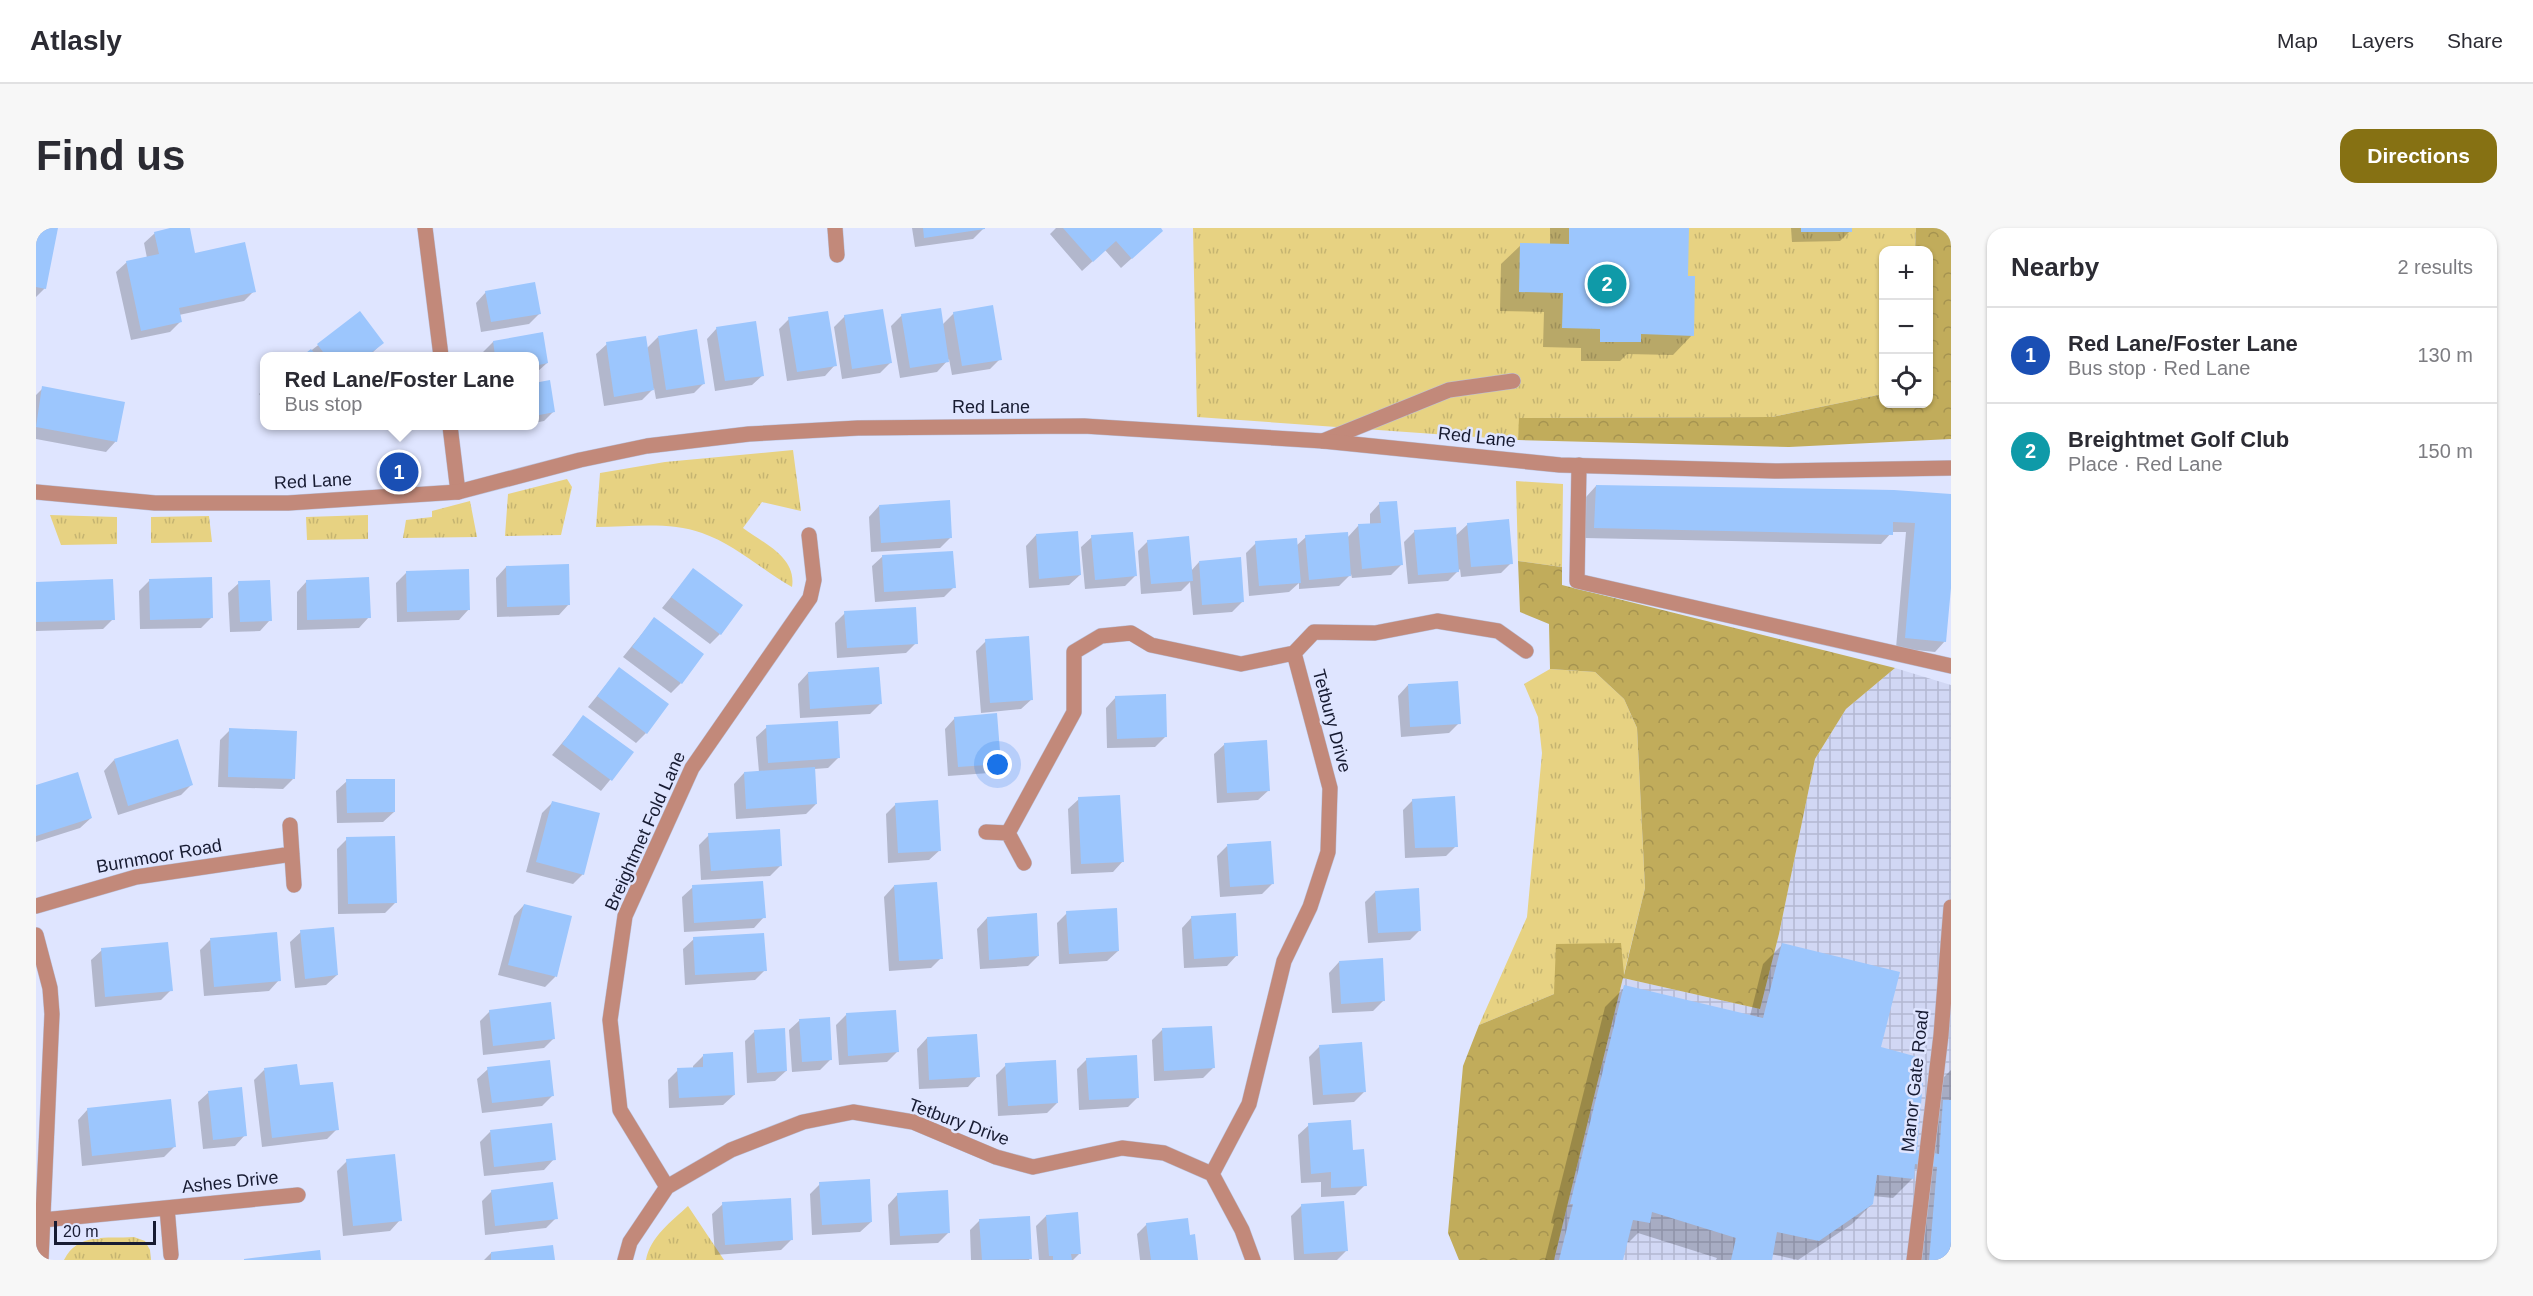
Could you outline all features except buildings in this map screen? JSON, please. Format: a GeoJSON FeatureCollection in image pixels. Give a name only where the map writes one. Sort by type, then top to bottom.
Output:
{"type":"FeatureCollection","features":[{"type":"Feature","properties":{"kind":"street"},"geometry":{"type":"LineString","coordinates":[[425,228],[440,352]]}},
{"type":"Feature","properties":{"kind":"street"},"geometry":{"type":"LineString","coordinates":[[835,228],[837,255]]}},
{"type":"Feature","properties":{"kind":"street"},"geometry":{"type":"LineString","coordinates":[[1323,441],[1449,390],[1513,381]]}},
{"type":"Feature","properties":{"kind":"street","name":"Red Lane"},"geometry":{"type":"LineString","coordinates":[[36,492],[154,503],[288,502],[458,492],[580,460],[647,446],[771,433],[858,428],[1084,426],[1323,441],[1579,465],[1775,471],[1951,468]]}},
{"type":"Feature","properties":{"kind":"street"},"geometry":{"type":"LineString","coordinates":[[450,430],[458,492]]}},
{"type":"Feature","properties":{"kind":"street"},"geometry":{"type":"LineString","coordinates":[[1579,465],[1578,581],[1951,666]]}},
{"type":"Feature","properties":{"kind":"street","name":"Breightmet Fold Lane"},"geometry":{"type":"LineString","coordinates":[[667,1187],[620,1110],[610,1020],[625,916],[692,768],[810,598],[814,580],[808,535]]}},
{"type":"Feature","properties":{"kind":"street"},"geometry":{"type":"LineString","coordinates":[[1008,833],[1074,712],[1074,652],[1101,636],[1131,633],[1151,645],[1241,664],[1293,653],[1314,632],[1375,633],[1437,621],[1498,631],[1526,651]]}},
{"type":"Feature","properties":{"kind":"street","name":"Tetbury Drive"},"geometry":{"type":"LineString","coordinates":[[667,1187],[731,1150],[803,1122],[853,1112],[913,1122],[996,1157],[1033,1167],[1122,1148],[1164,1153],[1212,1174],[1249,1104],[1284,962],[1310,907],[1328,852],[1330,788],[1293,653]]}},
{"type":"Feature","properties":{"kind":"street"},"geometry":{"type":"LineString","coordinates":[[290,825],[294,885]]}},
{"type":"Feature","properties":{"kind":"street"},"geometry":{"type":"LineString","coordinates":[[986,832],[1008,833]]}},
{"type":"Feature","properties":{"kind":"street"},"geometry":{"type":"LineString","coordinates":[[1008,833],[1024,863]]}},
{"type":"Feature","properties":{"kind":"street","name":"Burnmoor Road"},"geometry":{"type":"LineString","coordinates":[[36,906],[136,877],[292,854]]}},
{"type":"Feature","properties":{"kind":"street","name":"Manor Gate Road"},"geometry":{"type":"LineString","coordinates":[[1914,1260],[1941,1035],[1951,907]]}},
{"type":"Feature","properties":{"kind":"street"},"geometry":{"type":"LineString","coordinates":[[36,935],[50,988],[52,1014],[41,1260]]}},
{"type":"Feature","properties":{"kind":"street"},"geometry":{"type":"LineString","coordinates":[[1212,1174],[1242,1230],[1252,1260]]}},
{"type":"Feature","properties":{"kind":"street"},"geometry":{"type":"LineString","coordinates":[[625,1260],[630,1242],[667,1187]]}},
{"type":"Feature","properties":{"kind":"street","name":"Ashes Drive"},"geometry":{"type":"LineString","coordinates":[[43,1220],[298,1195]]}},
{"type":"Feature","properties":{"kind":"street","name":"Ashes Drive"},"geometry":{"type":"LineString","coordinates":[[167,1208],[171,1255]]}},
{"type":"Feature","properties":{"kind":"shaded area"},"geometry":{"type":"Polygon","coordinates":[[[1895,668],[1951,685],[1951,1260],[1554,1260],[1623,978],[1760,1009],[1779,934],[1815,759],[1846,709],[1895,668]]]}},
{"type":"Feature","properties":{"kind":"green space"},"geometry":{"type":"Polygon","coordinates":[[[1193,228],[1916,228],[1915,246],[1879,246],[1879,395],[1772,417],[1520,418],[1518,440],[1197,417],[1193,228]]]}},
{"type":"Feature","properties":{"kind":"green space"},"geometry":{"type":"Polygon","coordinates":[[[1916,228],[1951,228],[1951,439],[1789,447],[1518,440],[1519,418],[1772,417],[1879,395],[1879,408],[1933,408],[1933,246],[1915,246],[1916,228]]]}},
{"type":"Feature","properties":{"kind":"green space"},"geometry":{"type":"Polygon","coordinates":[[[793,450],[801,511],[762,502],[743,528],[769,545],[784,559],[792,576],[792,587],[737,550],[689,529],[663,526],[596,527],[600,473],[665,462],[793,450]]]}},
{"type":"Feature","properties":{"kind":"green space"},"geometry":{"type":"Polygon","coordinates":[[[567,479],[572,487],[561,535],[505,536],[508,494],[567,479]]]}},
{"type":"Feature","properties":{"kind":"green space"},"geometry":{"type":"Polygon","coordinates":[[[1516,481],[1563,484],[1562,567],[1518,561],[1516,481]]]}},
{"type":"Feature","properties":{"kind":"green space"},"geometry":{"type":"Polygon","coordinates":[[[470,501],[477,537],[403,538],[406,520],[432,517],[432,511],[470,501]]]}},
{"type":"Feature","properties":{"kind":"green space"},"geometry":{"type":"Polygon","coordinates":[[[50,515],[117,517],[117,544],[61,545],[50,515]]]}},
{"type":"Feature","properties":{"kind":"green space"},"geometry":{"type":"Polygon","coordinates":[[[368,515],[368,539],[307,540],[306,517],[368,515]]]}},
{"type":"Feature","properties":{"kind":"green space"},"geometry":{"type":"Polygon","coordinates":[[[209,516],[212,542],[151,543],[151,517],[209,516]]]}},
{"type":"Feature","properties":{"kind":"green space"},"geometry":{"type":"Polygon","coordinates":[[[1518,561],[1562,567],[1562,585],[1895,668],[1846,709],[1815,759],[1779,934],[1760,1009],[1623,978],[1554,1260],[1459,1260],[1448,1233],[1463,1066],[1479,1025],[1554,994],[1556,944],[1621,943],[1624,975],[1645,888],[1637,728],[1624,699],[1595,672],[1550,669],[1549,624],[1520,612],[1518,561]]]}},
{"type":"Feature","properties":{"kind":"green space"},"geometry":{"type":"Polygon","coordinates":[[[1550,669],[1595,672],[1624,699],[1637,728],[1645,888],[1623,978],[1554,994],[1479,1025],[1527,917],[1542,753],[1538,717],[1524,684],[1550,669]]]}},
{"type":"Feature","properties":{"kind":"green space"},"geometry":{"type":"Polygon","coordinates":[[[688,1206],[724,1260],[646,1260],[657,1237],[688,1206]]]}},
{"type":"Feature","properties":{"kind":"green space"},"geometry":{"type":"Polygon","coordinates":[[[134,1237],[145,1241],[150,1250],[151,1260],[64,1260],[70,1251],[85,1241],[134,1237]]]}},
{"type":"Feature","properties":{"kind":"place","name":"Breightmet Golf Club"},"geometry":{"type":"Point","coordinates":[1607,284]}},
{"type":"Feature","properties":{"kind":"place","name":"Red Lane/Foster Lane"},"geometry":{"type":"Point","coordinates":[399,472]}}]}
